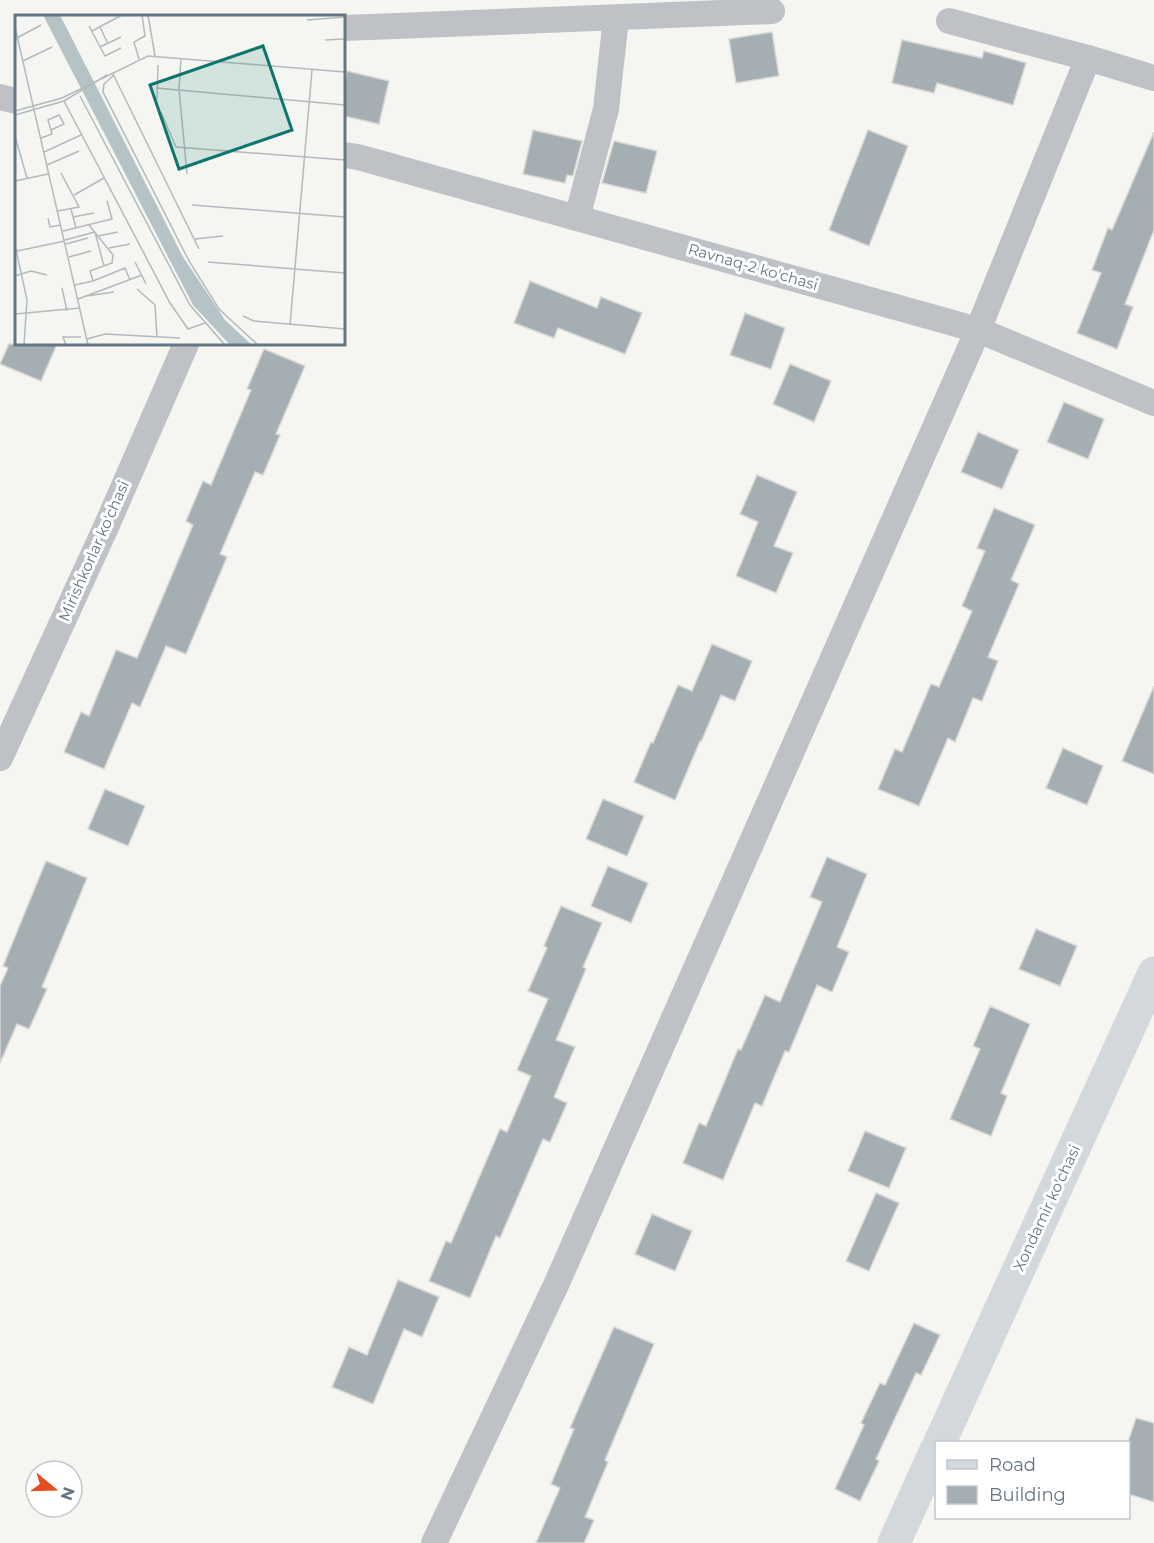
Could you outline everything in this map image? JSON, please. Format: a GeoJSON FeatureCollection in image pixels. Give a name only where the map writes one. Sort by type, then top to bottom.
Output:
{"type":"FeatureCollection","features":[{"type":"Feature","properties":{"kind":"main road","name":"Xondamir ko'chasi"},"geometry":{"type":"LineString","coordinates":[[941,1441],[1154,973]]}},
{"type":"Feature","properties":{"kind":"main road"},"geometry":{"type":"LineString","coordinates":[[894,1543],[935,1452]]}},
{"type":"Feature","properties":{"kind":"street"},"geometry":{"type":"LineString","coordinates":[[345,28],[772,11]]}},
{"type":"Feature","properties":{"kind":"street"},"geometry":{"type":"LineString","coordinates":[[577,218],[606,109],[616,18]]}},
{"type":"Feature","properties":{"kind":"street"},"geometry":{"type":"LineString","coordinates":[[949,21],[1154,78]]}},
{"type":"Feature","properties":{"kind":"street"},"geometry":{"type":"LineString","coordinates":[[434,1543],[556,1285],[978,330],[1088,58]]}},
{"type":"Feature","properties":{"kind":"street"},"geometry":{"type":"LineString","coordinates":[[0,97],[15,100]]}},
{"type":"Feature","properties":{"kind":"street","name":"Ravnaq-2 ko'chasi"},"geometry":{"type":"LineString","coordinates":[[345,155],[978,330],[1154,403]]}},
{"type":"Feature","properties":{"kind":"street","name":"Mirishkorlar ko'chasi"},"geometry":{"type":"LineString","coordinates":[[0,758],[106,527],[186,345]]}},
{"type":"Feature","properties":{"kind":"building"},"geometry":{"type":"Polygon","coordinates":[[[772,32],[779,76],[736,83],[729,39],[772,32]]]}},
{"type":"Feature","properties":{"kind":"building"},"geometry":{"type":"Polygon","coordinates":[[[902,40],[982,58],[984,51],[1026,63],[1013,105],[937,83],[934,93],[892,83],[902,40]]]}},
{"type":"Feature","properties":{"kind":"building"},"geometry":{"type":"Polygon","coordinates":[[[347,71],[389,81],[379,124],[345,116],[347,71]]]}},
{"type":"Feature","properties":{"kind":"building"},"geometry":{"type":"Polygon","coordinates":[[[533,130],[582,141],[573,176],[567,175],[565,183],[523,174],[533,130]]]}},
{"type":"Feature","properties":{"kind":"building"},"geometry":{"type":"Polygon","coordinates":[[[868,130],[908,146],[869,246],[829,230],[868,130]]]}},
{"type":"Feature","properties":{"kind":"building"},"geometry":{"type":"Polygon","coordinates":[[[1154,132],[1154,230],[1125,304],[1133,307],[1117,349],[1077,333],[1101,273],[1092,270],[1108,228],[1112,230],[1154,132]]]}},
{"type":"Feature","properties":{"kind":"building"},"geometry":{"type":"Polygon","coordinates":[[[614,141],[657,151],[646,193],[602,183],[614,141]]]}},
{"type":"Feature","properties":{"kind":"building"},"geometry":{"type":"Polygon","coordinates":[[[530,281],[597,308],[601,297],[642,313],[625,354],[558,328],[554,338],[514,323],[530,281]]]}},
{"type":"Feature","properties":{"kind":"building"},"geometry":{"type":"Polygon","coordinates":[[[745,313],[785,328],[771,369],[730,355],[745,313]]]}},
{"type":"Feature","properties":{"kind":"building"},"geometry":{"type":"Polygon","coordinates":[[[9,344],[57,345],[41,381],[0,364],[9,344]]]}},
{"type":"Feature","properties":{"kind":"building"},"geometry":{"type":"Polygon","coordinates":[[[264,349],[305,366],[276,434],[280,435],[263,475],[255,472],[220,554],[227,557],[186,654],[166,646],[140,707],[132,703],[104,769],[64,752],[81,712],[89,716],[116,650],[137,658],[193,525],[186,521],[203,481],[211,485],[251,390],[247,389],[264,349]]]}},
{"type":"Feature","properties":{"kind":"building"},"geometry":{"type":"Polygon","coordinates":[[[790,364],[831,381],[814,422],[773,404],[790,364]]]}},
{"type":"Feature","properties":{"kind":"building"},"geometry":{"type":"Polygon","coordinates":[[[1064,402],[1104,419],[1088,459],[1047,442],[1064,402]]]}},
{"type":"Feature","properties":{"kind":"building"},"geometry":{"type":"Polygon","coordinates":[[[978,432],[1019,450],[1002,489],[961,472],[978,432]]]}},
{"type":"Feature","properties":{"kind":"building"},"geometry":{"type":"Polygon","coordinates":[[[757,475],[797,492],[774,546],[793,553],[776,593],[736,576],[758,522],[740,514],[757,475]]]}},
{"type":"Feature","properties":{"kind":"building"},"geometry":{"type":"Polygon","coordinates":[[[994,508],[1035,525],[1011,580],[1019,584],[988,657],[998,661],[982,701],[973,698],[955,742],[948,738],[919,806],[878,789],[895,749],[902,752],[931,684],[939,687],[972,611],[962,606],[985,551],[977,548],[994,508]]]}},
{"type":"Feature","properties":{"kind":"building"},"geometry":{"type":"Polygon","coordinates":[[[712,644],[752,661],[735,701],[721,695],[675,800],[634,782],[678,685],[692,691],[712,644]]]}},
{"type":"Feature","properties":{"kind":"building"},"geometry":{"type":"Polygon","coordinates":[[[1154,686],[1154,774],[1122,761],[1154,686]]]}},
{"type":"Feature","properties":{"kind":"building"},"geometry":{"type":"Polygon","coordinates":[[[1063,748],[1103,766],[1087,805],[1046,788],[1063,748]]]}},
{"type":"Feature","properties":{"kind":"building"},"geometry":{"type":"Polygon","coordinates":[[[105,789],[145,806],[128,846],[88,829],[105,789]]]}},
{"type":"Feature","properties":{"kind":"building"},"geometry":{"type":"Polygon","coordinates":[[[603,799],[644,816],[627,856],[586,839],[603,799]]]}},
{"type":"Feature","properties":{"kind":"building"},"geometry":{"type":"Polygon","coordinates":[[[827,857],[867,874],[837,947],[849,952],[832,992],[817,985],[789,1052],[785,1051],[762,1106],[755,1103],[723,1180],[683,1163],[699,1123],[706,1126],[738,1049],[741,1050],[765,995],[780,1002],[822,902],[810,897],[827,857]]]}},
{"type":"Feature","properties":{"kind":"building"},"geometry":{"type":"Polygon","coordinates":[[[46,861],[87,878],[42,987],[47,989],[29,1029],[17,1024],[0,1063],[0,986],[8,968],[3,966],[46,861]]]}},
{"type":"Feature","properties":{"kind":"building"},"geometry":{"type":"Polygon","coordinates":[[[608,866],[648,883],[631,923],[591,906],[608,866]]]}},
{"type":"Feature","properties":{"kind":"building"},"geometry":{"type":"Polygon","coordinates":[[[561,906],[602,923],[583,967],[586,969],[556,1040],[575,1047],[554,1097],[567,1103],[550,1142],[543,1139],[500,1238],[496,1236],[470,1298],[429,1281],[446,1241],[451,1243],[500,1129],[507,1132],[531,1076],[517,1070],[548,999],[528,991],[547,948],[544,946],[561,906]]]}},
{"type":"Feature","properties":{"kind":"building"},"geometry":{"type":"Polygon","coordinates":[[[1036,929],[1077,946],[1060,986],[1019,969],[1036,929]]]}},
{"type":"Feature","properties":{"kind":"building"},"geometry":{"type":"Polygon","coordinates":[[[990,1006],[1030,1024],[1001,1093],[1007,1096],[991,1136],[950,1119],[980,1049],[973,1046],[990,1006]]]}},
{"type":"Feature","properties":{"kind":"building"},"geometry":{"type":"Polygon","coordinates":[[[865,1131],[906,1148],[889,1188],[848,1171],[865,1131]]]}},
{"type":"Feature","properties":{"kind":"building"},"geometry":{"type":"Polygon","coordinates":[[[876,1193],[899,1203],[869,1271],[846,1261],[876,1193]]]}},
{"type":"Feature","properties":{"kind":"building"},"geometry":{"type":"Polygon","coordinates":[[[652,1214],[692,1231],[675,1271],[635,1254],[652,1214]]]}},
{"type":"Feature","properties":{"kind":"building"},"geometry":{"type":"Polygon","coordinates":[[[398,1280],[439,1297],[422,1337],[404,1329],[373,1404],[332,1387],[349,1347],[367,1355],[398,1280]]]}},
{"type":"Feature","properties":{"kind":"building"},"geometry":{"type":"Polygon","coordinates":[[[914,1323],[940,1335],[921,1375],[916,1373],[876,1459],[879,1461],[860,1501],[835,1489],[864,1425],[861,1423],[880,1383],[885,1385],[914,1323]]]}},
{"type":"Feature","properties":{"kind":"building"},"geometry":{"type":"Polygon","coordinates":[[[614,1327],[654,1344],[605,1460],[608,1462],[585,1517],[594,1520],[584,1543],[536,1543],[560,1488],[551,1484],[574,1429],[570,1428],[614,1327]]]}},
{"type":"Feature","properties":{"kind":"building"},"geometry":{"type":"Polygon","coordinates":[[[1136,1418],[1154,1423],[1154,1502],[1130,1495],[1128,1441],[1136,1418]]]}}]}
